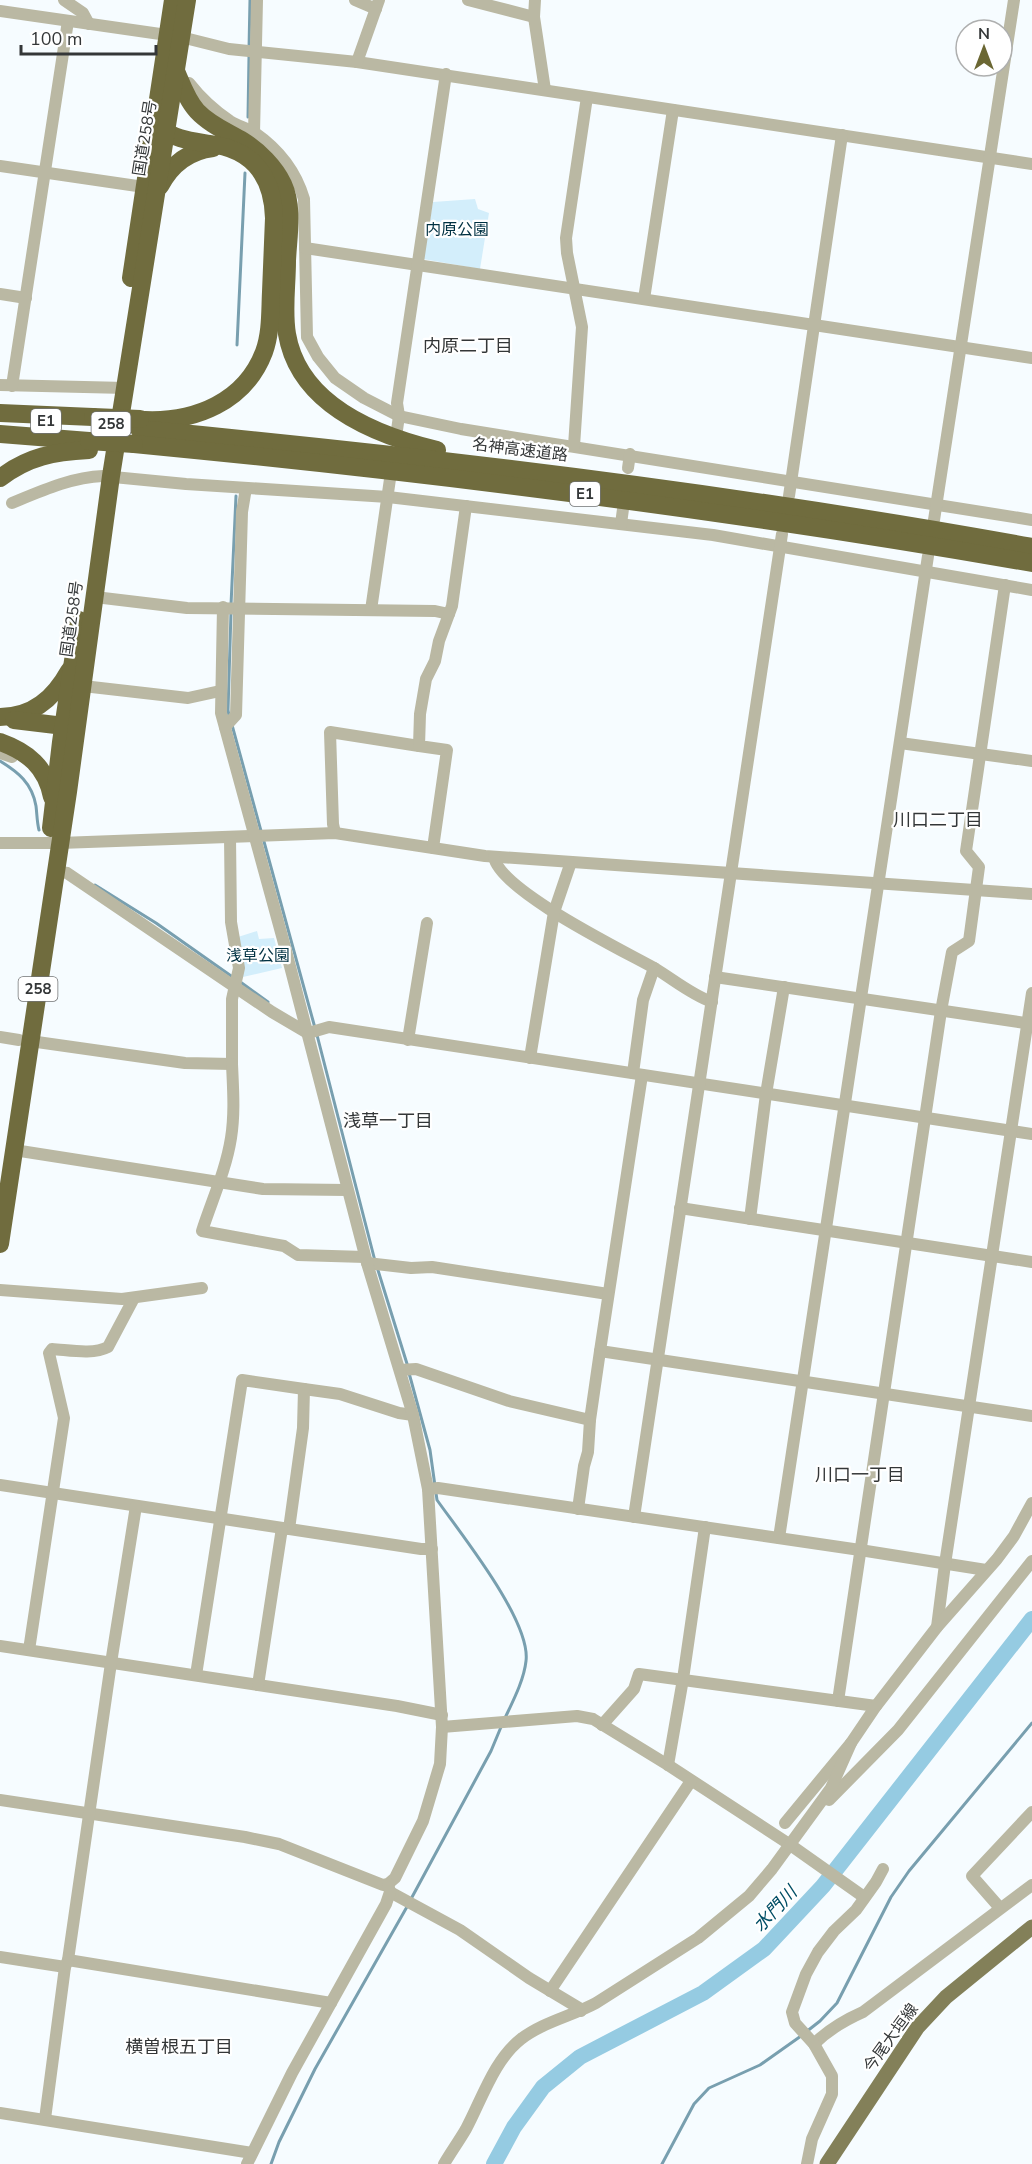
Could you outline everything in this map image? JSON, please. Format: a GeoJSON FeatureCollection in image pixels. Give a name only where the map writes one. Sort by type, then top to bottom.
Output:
{"type":"FeatureCollection","features":[{"type":"Feature","properties":{"kind":"highway","name":"国道258号"},"geometry":{"type":"LineString","coordinates":[[162,125],[176,69],[173,0]]}},
{"type":"Feature","properties":{"kind":"highway","name":"国道258号"},"geometry":{"type":"LineString","coordinates":[[0,1244],[14,1150],[41,890],[55,843],[74,656],[107,476],[174,37],[187,0]]}},
{"type":"Feature","properties":{"kind":"highway"},"geometry":{"type":"LineString","coordinates":[[176,69],[191,104],[214,125],[243,141],[278,175],[286,192],[290,211],[286,320],[290,347],[303,376],[326,401],[339,411],[374,430],[436,450],[515,464],[702,490],[765,503]]}},
{"type":"Feature","properties":{"kind":"highway"},"geometry":{"type":"LineString","coordinates":[[162,125],[190,119],[214,125]]}},
{"type":"Feature","properties":{"kind":"highway"},"geometry":{"type":"LineString","coordinates":[[0,478],[37,457],[54,453],[91,433],[136,436],[157,420],[187,417],[210,410],[245,384],[265,351],[270,323],[274,218],[273,198],[268,182],[262,172],[247,157],[229,148],[176,138],[162,125]]}},
{"type":"Feature","properties":{"kind":"highway"},"geometry":{"type":"LineString","coordinates":[[150,190],[186,156],[210,148],[229,148]]}},
{"type":"Feature","properties":{"kind":"highway","name":"名神高速道路"},"geometry":{"type":"LineString","coordinates":[[0,415],[91,433]]}},
{"type":"Feature","properties":{"kind":"highway","name":"名神高速道路"},"geometry":{"type":"LineString","coordinates":[[0,434],[91,433],[287,443],[536,471],[765,503],[1032,547]]}},
{"type":"Feature","properties":{"kind":"highway","name":"E1"},"geometry":{"type":"LineString","coordinates":[[136,436],[225,458],[285,459],[655,503],[889,538],[1032,563]]}},
{"type":"Feature","properties":{"kind":"highway","name":"国道258号"},"geometry":{"type":"LineString","coordinates":[[0,1167],[56,871],[53,804],[67,734],[83,686],[95,597],[107,476]]}},
{"type":"Feature","properties":{"kind":"highway"},"geometry":{"type":"LineString","coordinates":[[0,718],[29,711],[48,700],[63,681],[74,656]]}},
{"type":"Feature","properties":{"kind":"highway"},"geometry":{"type":"LineString","coordinates":[[0,718],[67,734]]}},
{"type":"Feature","properties":{"kind":"highway"},"geometry":{"type":"LineString","coordinates":[[5,749],[50,747],[67,734]]}},
{"type":"Feature","properties":{"kind":"highway"},"geometry":{"type":"LineString","coordinates":[[5,749],[30,757],[38,764],[48,783],[53,804]]}},
{"type":"Feature","properties":{"kind":"main road","name":"今尾大垣線"},"geometry":{"type":"LineString","coordinates":[[827,2164],[917,2028],[946,1997],[1032,1927]]}},
{"type":"Feature","properties":{"kind":"street"},"geometry":{"type":"LineString","coordinates":[[64,0],[83,13],[89,24]]}},
{"type":"Feature","properties":{"kind":"street"},"geometry":{"type":"LineString","coordinates":[[255,133],[252,51],[257,0]]}},
{"type":"Feature","properties":{"kind":"street"},"geometry":{"type":"LineString","coordinates":[[355,0],[378,4],[357,62]]}},
{"type":"Feature","properties":{"kind":"street"},"geometry":{"type":"LineString","coordinates":[[468,0],[534,17]]}},
{"type":"Feature","properties":{"kind":"street"},"geometry":{"type":"LineString","coordinates":[[534,0],[534,17],[540,43],[545,90]]}},
{"type":"Feature","properties":{"kind":"street"},"geometry":{"type":"LineString","coordinates":[[934,519],[1014,0]]}},
{"type":"Feature","properties":{"kind":"street"},"geometry":{"type":"LineString","coordinates":[[0,11],[252,51],[446,74],[1032,164]]}},
{"type":"Feature","properties":{"kind":"street"},"geometry":{"type":"LineString","coordinates":[[68,21],[26,298],[6,385],[121,388]]}},
{"type":"Feature","properties":{"kind":"street"},"geometry":{"type":"LineString","coordinates":[[397,430],[399,416],[397,403],[446,74]]}},
{"type":"Feature","properties":{"kind":"street"},"geometry":{"type":"LineString","coordinates":[[189,83],[196,92],[230,120],[255,133],[278,152],[299,183],[304,199],[307,337],[318,357],[335,378],[364,398],[399,416],[461,429],[630,454],[1032,520]]}},
{"type":"Feature","properties":{"kind":"street"},"geometry":{"type":"LineString","coordinates":[[574,446],[582,327],[566,238],[587,97]]}},
{"type":"Feature","properties":{"kind":"street"},"geometry":{"type":"LineString","coordinates":[[644,298],[673,110]]}},
{"type":"Feature","properties":{"kind":"street"},"geometry":{"type":"LineString","coordinates":[[789,496],[843,135]]}},
{"type":"Feature","properties":{"kind":"street"},"geometry":{"type":"LineString","coordinates":[[0,166],[150,190]]}},
{"type":"Feature","properties":{"kind":"street"},"geometry":{"type":"LineString","coordinates":[[305,248],[1032,358]]}},
{"type":"Feature","properties":{"kind":"street"},"geometry":{"type":"LineString","coordinates":[[0,294],[26,298]]}},
{"type":"Feature","properties":{"kind":"street"},"geometry":{"type":"LineString","coordinates":[[628,468],[630,454]]}},
{"type":"Feature","properties":{"kind":"street"},"geometry":{"type":"LineString","coordinates":[[12,503],[43,489],[92,476],[388,497],[782,540],[1032,590]]}},
{"type":"Feature","properties":{"kind":"street"},"geometry":{"type":"LineString","coordinates":[[371,610],[390,479]]}},
{"type":"Feature","properties":{"kind":"street"},"geometry":{"type":"LineString","coordinates":[[0,2113],[45,2119],[250,2158],[292,2073],[386,1904],[395,1878],[423,1821],[440,1764],[442,1721],[432,1549],[433,1488],[413,1415],[405,1369],[347,1190],[312,1031],[260,837],[228,724],[221,713],[220,691],[246,488]]}},
{"type":"Feature","properties":{"kind":"street"},"geometry":{"type":"LineString","coordinates":[[418,746],[420,714],[426,679],[435,661],[439,641],[452,606],[466,506]]}},
{"type":"Feature","properties":{"kind":"street"},"geometry":{"type":"LineString","coordinates":[[621,524],[623,509]]}},
{"type":"Feature","properties":{"kind":"street"},"geometry":{"type":"LineString","coordinates":[[634,1517],[782,540]]}},
{"type":"Feature","properties":{"kind":"street"},"geometry":{"type":"LineString","coordinates":[[779,1538],[928,555]]}},
{"type":"Feature","properties":{"kind":"street"},"geometry":{"type":"LineString","coordinates":[[838,1701],[941,1011],[952,952],[969,941],[977,890],[979,867],[966,851],[1005,585]]}},
{"type":"Feature","properties":{"kind":"street"},"geometry":{"type":"LineString","coordinates":[[95,597],[187,608],[435,611],[448,614]]}},
{"type":"Feature","properties":{"kind":"street"},"geometry":{"type":"LineString","coordinates":[[228,724],[236,715],[231,607]]}},
{"type":"Feature","properties":{"kind":"street"},"geometry":{"type":"LineString","coordinates":[[83,686],[188,699],[220,691]]}},
{"type":"Feature","properties":{"kind":"street"},"geometry":{"type":"LineString","coordinates":[[335,833],[330,732],[447,750],[433,849]]}},
{"type":"Feature","properties":{"kind":"street"},"geometry":{"type":"LineString","coordinates":[[900,743],[1032,761]]}},
{"type":"Feature","properties":{"kind":"street"},"geometry":{"type":"LineString","coordinates":[[0,843],[335,833],[494,857],[1032,894]]}},
{"type":"Feature","properties":{"kind":"street"},"geometry":{"type":"LineString","coordinates":[[230,837],[231,922],[237,982],[232,999],[233,1123],[226,1163],[202,1231],[284,1246],[298,1255],[371,1261],[411,1268],[432,1267],[608,1294]]}},
{"type":"Feature","properties":{"kind":"street"},"geometry":{"type":"LineString","coordinates":[[494,857],[495,865],[507,877],[554,912],[712,1002]]}},
{"type":"Feature","properties":{"kind":"street"},"geometry":{"type":"LineString","coordinates":[[530,1058],[554,912],[571,862]]}},
{"type":"Feature","properties":{"kind":"street"},"geometry":{"type":"LineString","coordinates":[[56,871],[67,873],[237,982],[272,1012],[312,1031],[329,1027],[1032,1134]]}},
{"type":"Feature","properties":{"kind":"street"},"geometry":{"type":"LineString","coordinates":[[408,1040],[427,923]]}},
{"type":"Feature","properties":{"kind":"street"},"geometry":{"type":"LineString","coordinates":[[578,1509],[588,1452],[590,1420],[638,1074],[643,1000],[654,968]]}},
{"type":"Feature","properties":{"kind":"street"},"geometry":{"type":"LineString","coordinates":[[715,977],[1030,1024]]}},
{"type":"Feature","properties":{"kind":"street"},"geometry":{"type":"LineString","coordinates":[[750,1219],[766,1094],[784,987]]}},
{"type":"Feature","properties":{"kind":"street"},"geometry":{"type":"LineString","coordinates":[[937,1627],[991,1256],[1030,1024],[1032,993]]}},
{"type":"Feature","properties":{"kind":"street"},"geometry":{"type":"LineString","coordinates":[[0,1037],[184,1063],[232,1064]]}},
{"type":"Feature","properties":{"kind":"street"},"geometry":{"type":"LineString","coordinates":[[14,1150],[263,1189],[347,1190]]}},
{"type":"Feature","properties":{"kind":"street"},"geometry":{"type":"LineString","coordinates":[[680,1208],[1032,1262]]}},
{"type":"Feature","properties":{"kind":"street"},"geometry":{"type":"LineString","coordinates":[[0,1290],[134,1298],[152,1293],[202,1288]]}},
{"type":"Feature","properties":{"kind":"street"},"geometry":{"type":"LineString","coordinates":[[29,1650],[64,1418],[49,1353],[52,1349],[76,1351],[103,1350],[108,1347],[134,1298]]}},
{"type":"Feature","properties":{"kind":"street"},"geometry":{"type":"LineString","coordinates":[[600,1351],[1032,1416]]}},
{"type":"Feature","properties":{"kind":"street"},"geometry":{"type":"LineString","coordinates":[[405,1369],[509,1401],[590,1420]]}},
{"type":"Feature","properties":{"kind":"street"},"geometry":{"type":"LineString","coordinates":[[196,1676],[242,1380],[340,1394],[399,1413],[413,1415]]}},
{"type":"Feature","properties":{"kind":"street"},"geometry":{"type":"LineString","coordinates":[[258,1685],[303,1428],[304,1389]]}},
{"type":"Feature","properties":{"kind":"street"},"geometry":{"type":"LineString","coordinates":[[0,1485],[432,1549]]}},
{"type":"Feature","properties":{"kind":"street"},"geometry":{"type":"LineString","coordinates":[[433,1488],[986,1570]]}},
{"type":"Feature","properties":{"kind":"street"},"geometry":{"type":"LineString","coordinates":[[785,1823],[851,1743],[876,1706],[937,1627],[997,1559],[1014,1536],[1032,1503]]}},
{"type":"Feature","properties":{"kind":"street"},"geometry":{"type":"LineString","coordinates":[[45,2119],[136,1506]]}},
{"type":"Feature","properties":{"kind":"street"},"geometry":{"type":"LineString","coordinates":[[668,1765],[705,1527]]}},
{"type":"Feature","properties":{"kind":"street"},"geometry":{"type":"LineString","coordinates":[[814,1811],[820,1809],[898,1730],[1032,1561]]}},
{"type":"Feature","properties":{"kind":"street"},"geometry":{"type":"LineString","coordinates":[[0,1646],[398,1706],[442,1721],[494,1723],[577,1716],[593,1719],[668,1765],[859,1893]]}},
{"type":"Feature","properties":{"kind":"street"},"geometry":{"type":"LineString","coordinates":[[602,1725],[634,1689],[639,1674],[876,1706]]}},
{"type":"Feature","properties":{"kind":"street"},"geometry":{"type":"LineString","coordinates":[[444,2164],[505,2056],[520,2040],[539,2028],[581,2011],[698,1938],[735,1909],[793,1847],[814,1811],[831,1788],[851,1743]]}},
{"type":"Feature","properties":{"kind":"street"},"geometry":{"type":"LineString","coordinates":[[550,1991],[691,1781]]}},
{"type":"Feature","properties":{"kind":"street"},"geometry":{"type":"LineString","coordinates":[[0,1800],[245,1837],[279,1844],[311,1855],[376,1883],[416,1904],[460,1930],[581,2011]]}},
{"type":"Feature","properties":{"kind":"street"},"geometry":{"type":"LineString","coordinates":[[1000,1908],[972,1876],[1032,1812]]}},
{"type":"Feature","properties":{"kind":"street"},"geometry":{"type":"LineString","coordinates":[[807,2164],[812,2139],[832,2094],[832,2076],[812,2042],[795,2023],[792,2012],[806,1974],[818,1952],[834,1931],[856,1910],[859,1893],[876,1882],[883,1869]]}},
{"type":"Feature","properties":{"kind":"street"},"geometry":{"type":"LineString","coordinates":[[812,2042],[845,2020],[863,2012],[1032,1885]]}},
{"type":"Feature","properties":{"kind":"street"},"geometry":{"type":"LineString","coordinates":[[0,1957],[67,1963],[331,2003]]}},
{"type":"Feature","properties":{"kind":"green space","name":"内原公園"},"geometry":{"type":"Polygon","coordinates":[[[475,199],[478,209],[489,213],[480,269],[423,259],[433,202],[475,199]]]}},
{"type":"Feature","properties":{"kind":"green space","name":"浅草公園"},"geometry":{"type":"Polygon","coordinates":[[[257,931],[259,939],[274,938],[282,968],[243,977],[238,937],[257,931]]]}},
{"type":"Feature","properties":{"kind":"waterway"},"geometry":{"type":"LineString","coordinates":[[249,49],[250,0]]}},
{"type":"Feature","properties":{"kind":"waterway"},"geometry":{"type":"LineString","coordinates":[[248,117],[249,56]]}},
{"type":"Feature","properties":{"kind":"waterway"},"geometry":{"type":"LineString","coordinates":[[237,345],[245,173]]}},
{"type":"Feature","properties":{"kind":"waterway"},"geometry":{"type":"LineString","coordinates":[[231,605],[236,496]]}},
{"type":"Feature","properties":{"kind":"waterway"},"geometry":{"type":"LineString","coordinates":[[229,716],[231,612]]}},
{"type":"Feature","properties":{"kind":"waterway"},"geometry":{"type":"LineString","coordinates":[[232,725],[261,831]]}},
{"type":"Feature","properties":{"kind":"waterway"},"geometry":{"type":"LineString","coordinates":[[0,761],[13,769],[28,785],[36,806],[39,830]]}},
{"type":"Feature","properties":{"kind":"waterway"},"geometry":{"type":"LineString","coordinates":[[263,838],[315,1028]]}},
{"type":"Feature","properties":{"kind":"waterway"},"geometry":{"type":"LineString","coordinates":[[95,885],[156,923],[234,978]]}},
{"type":"Feature","properties":{"kind":"waterway"},"geometry":{"type":"LineString","coordinates":[[239,981],[268,1002]]}},
{"type":"Feature","properties":{"kind":"waterway"},"geometry":{"type":"LineString","coordinates":[[317,1035],[375,1261]]}},
{"type":"Feature","properties":{"kind":"waterway"},"geometry":{"type":"LineString","coordinates":[[377,1267],[408,1367]]}},
{"type":"Feature","properties":{"kind":"waterway"},"geometry":{"type":"LineString","coordinates":[[409,1373],[430,1450],[435,1486]]}},
{"type":"Feature","properties":{"kind":"waterway"},"geometry":{"type":"LineString","coordinates":[[436,1493],[437,1500],[477,1555],[506,1601],[525,1644],[526,1661],[523,1676],[505,1718]]}},
{"type":"Feature","properties":{"kind":"waterway","name":"水門川"},"geometry":{"type":"LineString","coordinates":[[494,2164],[514,2127],[543,2087],[580,2057],[703,1993],[764,1949],[823,1886],[1032,1619]]}},
{"type":"Feature","properties":{"kind":"waterway"},"geometry":{"type":"LineString","coordinates":[[806,2032],[837,2003],[891,1897],[909,1871],[1032,1723]]}},
{"type":"Feature","properties":{"kind":"waterway"},"geometry":{"type":"LineString","coordinates":[[411,1899],[491,1751],[501,1727]]}},
{"type":"Feature","properties":{"kind":"waterway"},"geometry":{"type":"LineString","coordinates":[[271,2164],[279,2142],[315,2069],[408,1905]]}},
{"type":"Feature","properties":{"kind":"waterway"},"geometry":{"type":"LineString","coordinates":[[662,2164],[694,2104],[709,2088],[760,2065],[801,2036]]}},
{"type":"Feature","properties":{"kind":"district","name":"内原二丁目"},"geometry":{"type":"Point","coordinates":[468,346]}},
{"type":"Feature","properties":{"kind":"district","name":"川口二丁目"},"geometry":{"type":"Point","coordinates":[938,820]}},
{"type":"Feature","properties":{"kind":"district","name":"浅草一丁目"},"geometry":{"type":"Point","coordinates":[388,1121]}},
{"type":"Feature","properties":{"kind":"district","name":"川口一丁目"},"geometry":{"type":"Point","coordinates":[860,1475]}},
{"type":"Feature","properties":{"kind":"district","name":"横曽根五丁目"},"geometry":{"type":"Point","coordinates":[179,2047]}}]}
